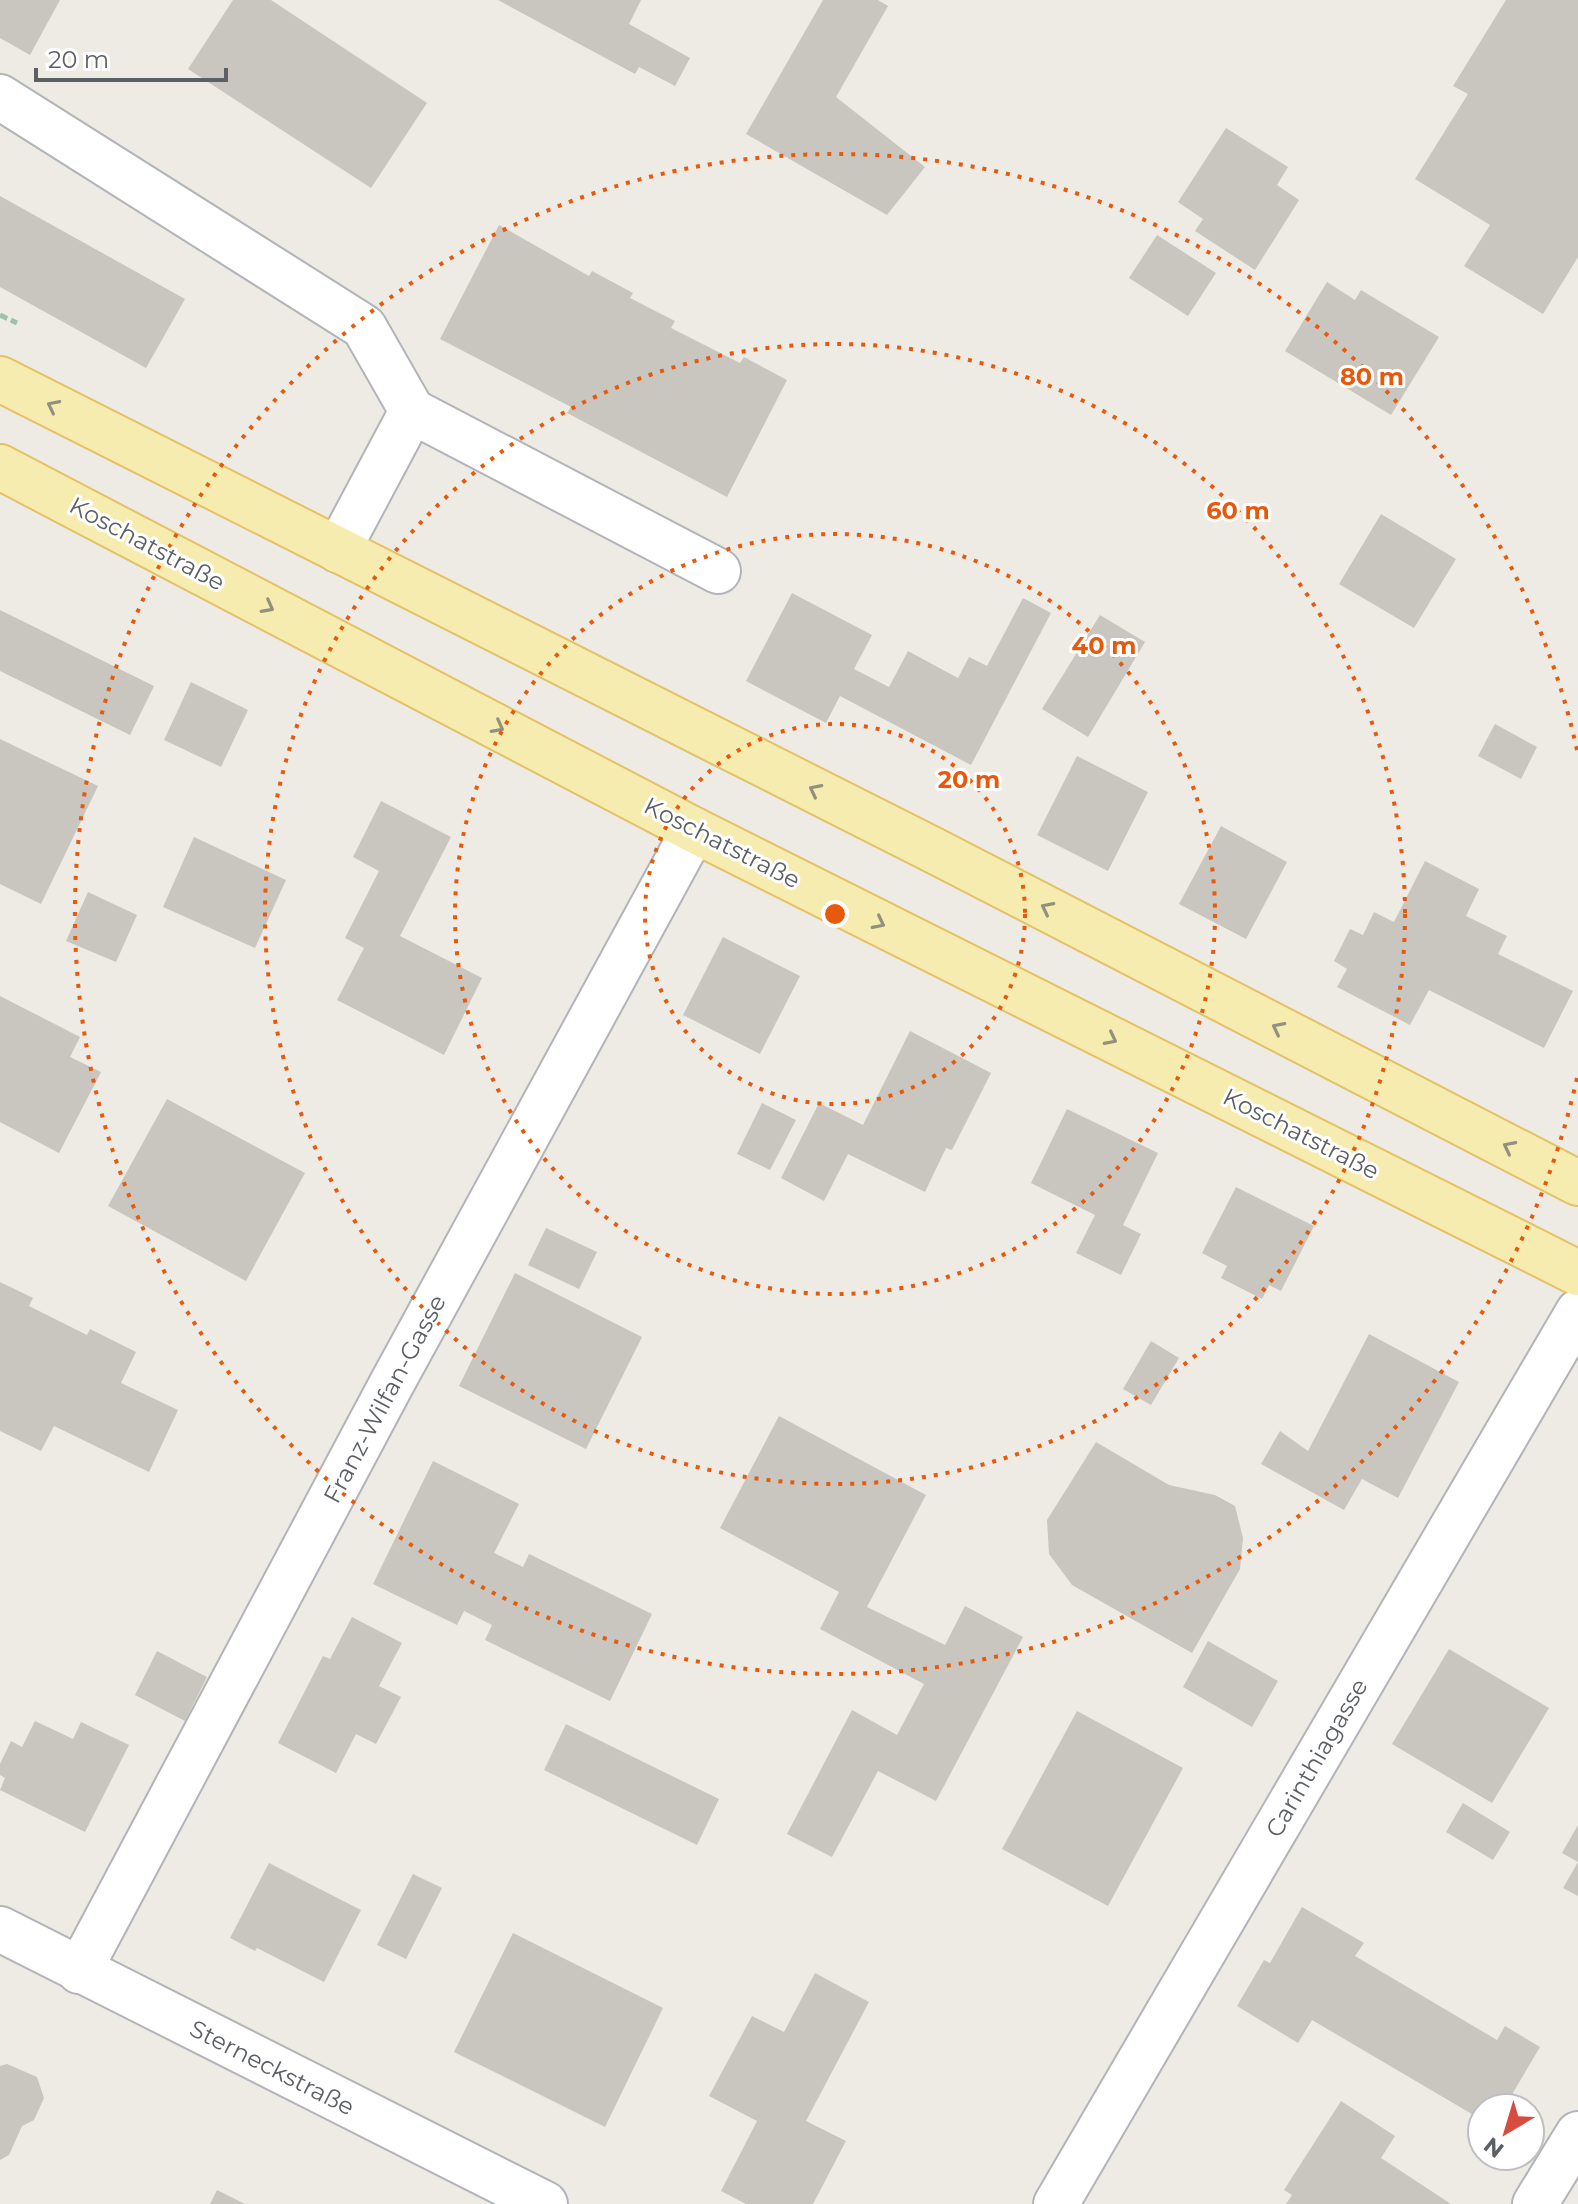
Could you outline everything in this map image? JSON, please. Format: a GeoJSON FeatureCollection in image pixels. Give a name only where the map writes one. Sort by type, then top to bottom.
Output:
{"type":"FeatureCollection","features":[{"type":"Feature","properties":{"kind":"main road"},"geometry":{"type":"LineString","coordinates":[[0,379],[949,858],[1578,1183]]}},
{"type":"Feature","properties":{"kind":"main road","name":"Koschatstraße"},"geometry":{"type":"LineString","coordinates":[[0,467],[694,830],[1578,1273]]}},
{"type":"Feature","properties":{"kind":"street"},"geometry":{"type":"LineString","coordinates":[[0,97],[364,327],[412,411],[718,571]]}},
{"type":"Feature","properties":{"kind":"street"},"geometry":{"type":"LineString","coordinates":[[338,550],[412,411]]}},
{"type":"Feature","properties":{"kind":"street","name":"Franz-Wilfan-Gasse"},"geometry":{"type":"LineString","coordinates":[[79,1971],[391,1385],[694,830]]}},
{"type":"Feature","properties":{"kind":"street","name":"Carinthiagasse"},"geometry":{"type":"LineString","coordinates":[[1056,2204],[1578,1312]]}},
{"type":"Feature","properties":{"kind":"street","name":"Sterneckstraße"},"geometry":{"type":"LineString","coordinates":[[0,1929],[545,2204]]}},
{"type":"Feature","properties":{"kind":"street"},"geometry":{"type":"LineString","coordinates":[[1535,2204],[1578,2134]]}},
{"type":"Feature","properties":{"kind":"building"},"geometry":{"type":"Polygon","coordinates":[[[0,0],[60,0],[30,55],[0,38],[0,0]]]}},
{"type":"Feature","properties":{"kind":"building"},"geometry":{"type":"Polygon","coordinates":[[[233,0],[271,0],[427,103],[371,188],[188,69],[233,0]]]}},
{"type":"Feature","properties":{"kind":"building"},"geometry":{"type":"Polygon","coordinates":[[[498,0],[641,0],[629,24],[690,58],[675,86],[639,67],[635,74],[498,0]]]}},
{"type":"Feature","properties":{"kind":"building"},"geometry":{"type":"Polygon","coordinates":[[[823,0],[878,0],[888,6],[836,97],[925,167],[887,215],[746,134],[823,0]]]}},
{"type":"Feature","properties":{"kind":"building"},"geometry":{"type":"Polygon","coordinates":[[[1506,0],[1578,0],[1578,257],[1543,314],[1464,266],[1490,225],[1415,179],[1468,94],[1453,86],[1506,0]]]}},
{"type":"Feature","properties":{"kind":"building"},"geometry":{"type":"Polygon","coordinates":[[[1226,128],[1288,167],[1277,185],[1299,200],[1255,270],[1195,231],[1203,219],[1178,202],[1226,128]]]}},
{"type":"Feature","properties":{"kind":"building"},"geometry":{"type":"Polygon","coordinates":[[[0,196],[185,299],[146,368],[0,287],[0,196]]]}},
{"type":"Feature","properties":{"kind":"building"},"geometry":{"type":"Polygon","coordinates":[[[499,225],[589,276],[592,271],[633,293],[630,298],[675,321],[671,328],[740,363],[744,357],[787,380],[727,497],[567,413],[571,407],[440,339],[499,225]]]}},
{"type":"Feature","properties":{"kind":"building"},"geometry":{"type":"Polygon","coordinates":[[[1157,235],[1216,273],[1188,316],[1129,278],[1157,235]]]}},
{"type":"Feature","properties":{"kind":"building"},"geometry":{"type":"Polygon","coordinates":[[[1327,282],[1355,300],[1361,290],[1439,337],[1391,415],[1285,351],[1327,282]]]}},
{"type":"Feature","properties":{"kind":"building"},"geometry":{"type":"Polygon","coordinates":[[[1381,514],[1456,559],[1414,628],[1339,584],[1381,514]]]}},
{"type":"Feature","properties":{"kind":"building"},"geometry":{"type":"Polygon","coordinates":[[[792,593],[872,635],[854,669],[889,687],[908,651],[958,678],[969,657],[987,666],[1023,598],[1051,613],[971,765],[840,696],[826,723],[746,681],[792,593]]]}},
{"type":"Feature","properties":{"kind":"building"},"geometry":{"type":"Polygon","coordinates":[[[0,610],[154,686],[130,735],[0,671],[0,610]]]}},
{"type":"Feature","properties":{"kind":"building"},"geometry":{"type":"Polygon","coordinates":[[[1100,615],[1145,642],[1088,737],[1042,709],[1100,615]]]}},
{"type":"Feature","properties":{"kind":"building"},"geometry":{"type":"Polygon","coordinates":[[[191,682],[248,710],[221,767],[164,740],[191,682]]]}},
{"type":"Feature","properties":{"kind":"building"},"geometry":{"type":"Polygon","coordinates":[[[1495,724],[1537,747],[1521,779],[1478,756],[1495,724]]]}},
{"type":"Feature","properties":{"kind":"building"},"geometry":{"type":"Polygon","coordinates":[[[0,739],[98,786],[41,904],[0,884],[0,739]]]}},
{"type":"Feature","properties":{"kind":"building"},"geometry":{"type":"Polygon","coordinates":[[[1077,756],[1148,792],[1108,871],[1037,835],[1077,756]]]}},
{"type":"Feature","properties":{"kind":"building"},"geometry":{"type":"Polygon","coordinates":[[[381,801],[451,837],[400,936],[482,978],[444,1055],[337,1000],[364,948],[345,938],[379,871],[353,857],[381,801]]]}},
{"type":"Feature","properties":{"kind":"building"},"geometry":{"type":"Polygon","coordinates":[[[1221,826],[1287,862],[1246,939],[1179,904],[1221,826]]]}},
{"type":"Feature","properties":{"kind":"building"},"geometry":{"type":"Polygon","coordinates":[[[194,837],[286,880],[255,948],[163,907],[194,837]]]}},
{"type":"Feature","properties":{"kind":"building"},"geometry":{"type":"Polygon","coordinates":[[[1425,861],[1479,889],[1466,916],[1507,936],[1498,954],[1573,991],[1544,1048],[1429,990],[1410,1025],[1337,987],[1347,969],[1334,961],[1350,929],[1363,935],[1374,912],[1394,922],[1425,861]]]}},
{"type":"Feature","properties":{"kind":"building"},"geometry":{"type":"Polygon","coordinates":[[[88,892],[137,915],[116,962],[66,941],[88,892]]]}},
{"type":"Feature","properties":{"kind":"building"},"geometry":{"type":"Polygon","coordinates":[[[723,937],[800,976],[760,1054],[683,1015],[723,937]]]}},
{"type":"Feature","properties":{"kind":"building"},"geometry":{"type":"Polygon","coordinates":[[[0,996],[80,1037],[70,1057],[101,1072],[59,1153],[0,1122],[0,996]]]}},
{"type":"Feature","properties":{"kind":"building"},"geometry":{"type":"Polygon","coordinates":[[[910,1031],[991,1073],[952,1150],[946,1148],[925,1192],[848,1154],[824,1201],[781,1178],[819,1103],[863,1125],[910,1031]]]}},
{"type":"Feature","properties":{"kind":"building"},"geometry":{"type":"Polygon","coordinates":[[[167,1099],[305,1173],[246,1281],[108,1206],[167,1099]]]}},
{"type":"Feature","properties":{"kind":"building"},"geometry":{"type":"Polygon","coordinates":[[[762,1103],[796,1120],[770,1170],[737,1154],[762,1103]]]}},
{"type":"Feature","properties":{"kind":"building"},"geometry":{"type":"Polygon","coordinates":[[[1067,1109],[1158,1153],[1123,1225],[1141,1234],[1121,1275],[1076,1253],[1095,1215],[1031,1183],[1067,1109]]]}},
{"type":"Feature","properties":{"kind":"building"},"geometry":{"type":"Polygon","coordinates":[[[1236,1187],[1314,1226],[1281,1291],[1269,1285],[1262,1299],[1221,1278],[1227,1266],[1202,1253],[1236,1187]]]}},
{"type":"Feature","properties":{"kind":"building"},"geometry":{"type":"Polygon","coordinates":[[[546,1228],[597,1252],[579,1289],[528,1265],[546,1228]]]}},
{"type":"Feature","properties":{"kind":"building"},"geometry":{"type":"Polygon","coordinates":[[[515,1273],[642,1337],[586,1449],[459,1386],[515,1273]]]}},
{"type":"Feature","properties":{"kind":"building"},"geometry":{"type":"Polygon","coordinates":[[[0,1282],[33,1298],[29,1306],[87,1335],[90,1329],[136,1352],[121,1383],[178,1410],[149,1472],[54,1426],[41,1451],[0,1431],[0,1282]]]}},
{"type":"Feature","properties":{"kind":"building"},"geometry":{"type":"Polygon","coordinates":[[[1369,1334],[1459,1382],[1398,1498],[1362,1479],[1344,1510],[1261,1464],[1280,1431],[1308,1451],[1369,1334]]]}},
{"type":"Feature","properties":{"kind":"building"},"geometry":{"type":"Polygon","coordinates":[[[1151,1341],[1179,1358],[1151,1405],[1123,1389],[1151,1341]]]}},
{"type":"Feature","properties":{"kind":"building"},"geometry":{"type":"Polygon","coordinates":[[[779,1416],[926,1495],[867,1607],[945,1645],[965,1606],[1023,1637],[936,1801],[878,1771],[832,1857],[787,1834],[852,1710],[897,1735],[924,1684],[820,1629],[839,1592],[720,1528],[779,1416]]]}},
{"type":"Feature","properties":{"kind":"building"},"geometry":{"type":"Polygon","coordinates":[[[1096,1442],[1169,1485],[1215,1495],[1235,1506],[1243,1538],[1240,1569],[1192,1653],[1072,1585],[1049,1554],[1047,1520],[1096,1442]]]}},
{"type":"Feature","properties":{"kind":"building"},"geometry":{"type":"Polygon","coordinates":[[[433,1461],[519,1504],[494,1553],[523,1567],[529,1554],[652,1614],[610,1701],[485,1640],[492,1625],[464,1611],[457,1625],[373,1584],[433,1461]]]}},
{"type":"Feature","properties":{"kind":"building"},"geometry":{"type":"Polygon","coordinates":[[[352,1617],[402,1643],[379,1686],[401,1697],[376,1744],[356,1734],[336,1773],[278,1743],[323,1656],[330,1659],[352,1617]]]}},
{"type":"Feature","properties":{"kind":"building"},"geometry":{"type":"Polygon","coordinates":[[[1208,1641],[1278,1681],[1252,1727],[1183,1687],[1208,1641]]]}},
{"type":"Feature","properties":{"kind":"building"},"geometry":{"type":"Polygon","coordinates":[[[1449,1649],[1549,1708],[1492,1803],[1392,1744],[1449,1649]]]}},
{"type":"Feature","properties":{"kind":"building"},"geometry":{"type":"Polygon","coordinates":[[[157,1651],[207,1677],[185,1721],[135,1695],[157,1651]]]}},
{"type":"Feature","properties":{"kind":"building"},"geometry":{"type":"Polygon","coordinates":[[[1077,1711],[1183,1768],[1108,1906],[1002,1849],[1077,1711]]]}},
{"type":"Feature","properties":{"kind":"building"},"geometry":{"type":"Polygon","coordinates":[[[35,1721],[73,1739],[81,1722],[129,1745],[85,1832],[0,1790],[5,1778],[0,1775],[0,1764],[11,1741],[22,1747],[35,1721]]]}},
{"type":"Feature","properties":{"kind":"building"},"geometry":{"type":"Polygon","coordinates":[[[566,1724],[719,1799],[697,1845],[544,1770],[566,1724]]]}},
{"type":"Feature","properties":{"kind":"building"},"geometry":{"type":"Polygon","coordinates":[[[1463,1803],[1510,1832],[1493,1860],[1446,1832],[1463,1803]]]}},
{"type":"Feature","properties":{"kind":"building"},"geometry":{"type":"Polygon","coordinates":[[[1578,1825],[1578,1862],[1562,1853],[1578,1825]]]}},
{"type":"Feature","properties":{"kind":"building"},"geometry":{"type":"Polygon","coordinates":[[[1578,1862],[1578,1896],[1563,1888],[1578,1862]]]}},
{"type":"Feature","properties":{"kind":"building"},"geometry":{"type":"Polygon","coordinates":[[[269,1863],[361,1910],[324,1982],[230,1938],[269,1863]]]}},
{"type":"Feature","properties":{"kind":"building"},"geometry":{"type":"Polygon","coordinates":[[[413,1874],[442,1888],[406,1959],[377,1945],[413,1874]]]}},
{"type":"Feature","properties":{"kind":"building"},"geometry":{"type":"Polygon","coordinates":[[[1302,1907],[1364,1943],[1355,1956],[1497,2040],[1505,2026],[1540,2047],[1513,2092],[1466,2092],[1466,2111],[1312,2020],[1298,2043],[1237,2006],[1264,1960],[1270,1963],[1302,1907]]]}},
{"type":"Feature","properties":{"kind":"building"},"geometry":{"type":"Polygon","coordinates":[[[513,1933],[663,2008],[605,2127],[454,2052],[513,1933]]]}},
{"type":"Feature","properties":{"kind":"building"},"geometry":{"type":"Polygon","coordinates":[[[815,1973],[869,2002],[806,2121],[846,2141],[813,2204],[746,2204],[721,2191],[757,2121],[709,2096],[752,2016],[784,2032],[815,1973]]]}},
{"type":"Feature","properties":{"kind":"building"},"geometry":{"type":"Polygon","coordinates":[[[7,2064],[37,2077],[44,2098],[34,2120],[22,2126],[9,2155],[0,2160],[0,2066],[7,2064]]]}},
{"type":"Feature","properties":{"kind":"building"},"geometry":{"type":"Polygon","coordinates":[[[1341,2101],[1395,2136],[1381,2158],[1451,2204],[1286,2204],[1292,2195],[1284,2190],[1341,2101]]]}},
{"type":"Feature","properties":{"kind":"building"},"geometry":{"type":"Polygon","coordinates":[[[217,2190],[245,2204],[210,2204],[217,2190]]]}}]}
